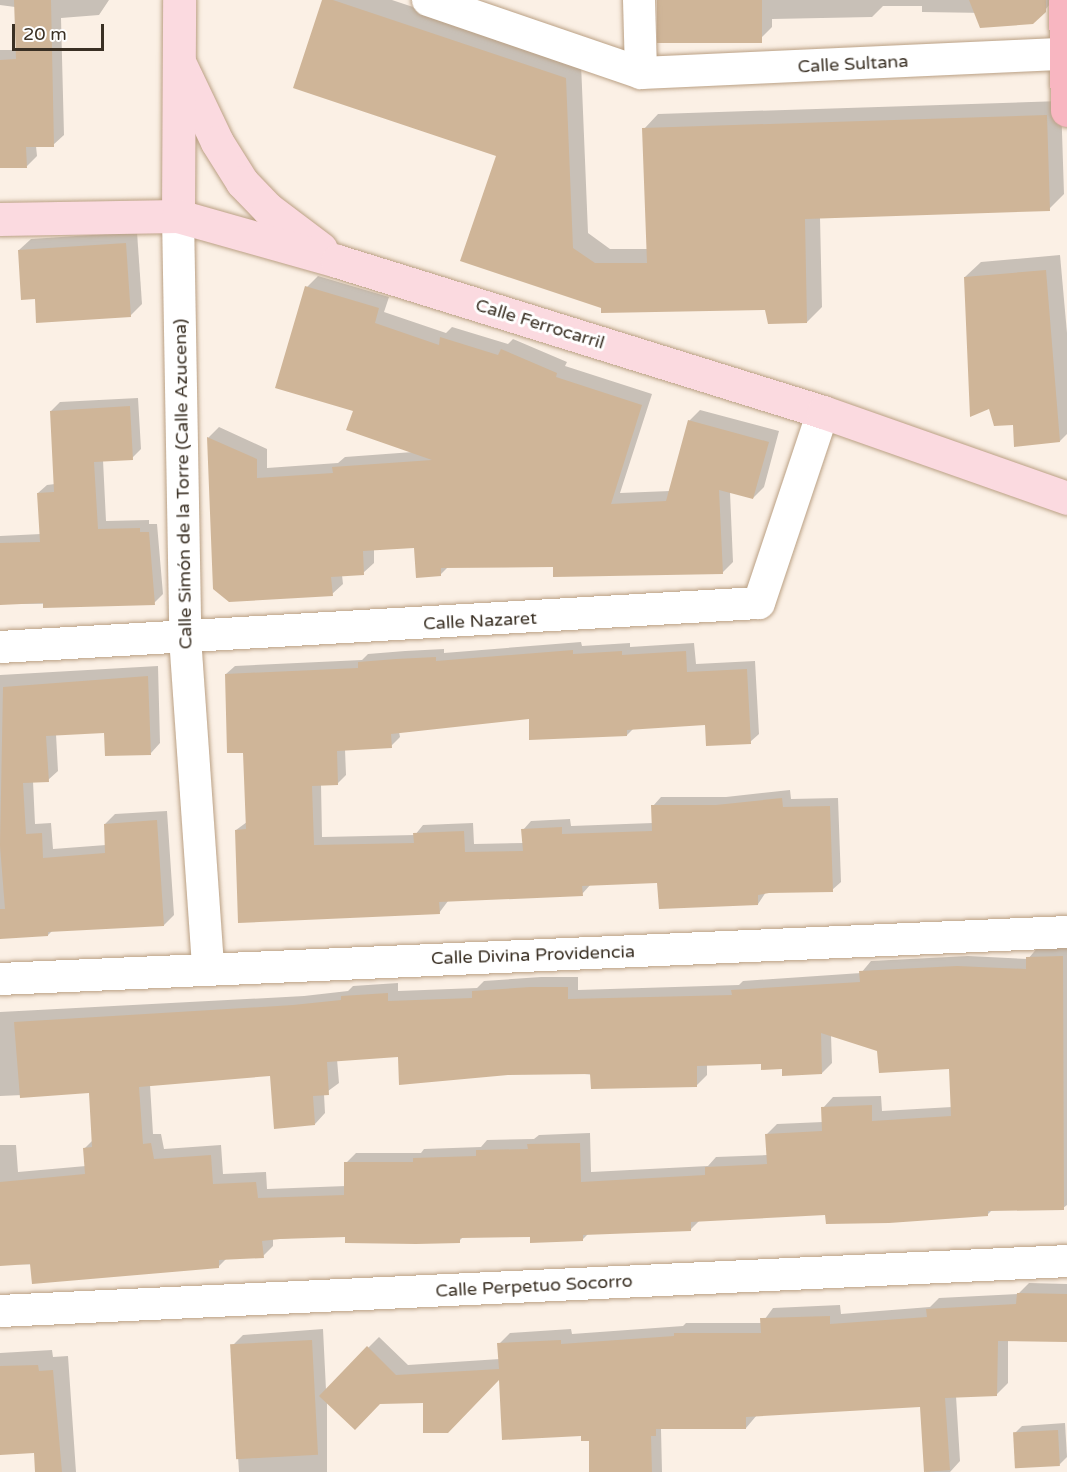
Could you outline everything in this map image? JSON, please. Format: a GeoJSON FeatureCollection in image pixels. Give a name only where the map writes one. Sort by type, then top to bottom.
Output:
{"type":"FeatureCollection","features":[{"type":"Feature","properties":{"kind":"main road"},"geometry":{"type":"LineString","coordinates":[[1065,0],[1067,110]]}},
{"type":"Feature","properties":{"kind":"street","name":"Calle Simón de la Torre (Calle Azucena)"},"geometry":{"type":"LineString","coordinates":[[179,0],[178,216],[185,637],[208,968]]}},
{"type":"Feature","properties":{"kind":"street"},"geometry":{"type":"LineString","coordinates":[[428,0],[641,74],[639,0]]}},
{"type":"Feature","properties":{"kind":"street","name":"Calle Sultana"},"geometry":{"type":"LineString","coordinates":[[641,74],[1065,54]]}},
{"type":"Feature","properties":{"kind":"street"},"geometry":{"type":"LineString","coordinates":[[180,64],[217,142],[242,182],[268,209],[337,261]]}},
{"type":"Feature","properties":{"kind":"street","name":"Calle Ferrocarril"},"geometry":{"type":"LineString","coordinates":[[0,219],[178,216],[337,261],[823,412],[1067,498]]}},
{"type":"Feature","properties":{"kind":"street","name":"Calle Nazaret"},"geometry":{"type":"LineString","coordinates":[[0,646],[759,603],[823,412]]}},
{"type":"Feature","properties":{"kind":"street","name":"Calle Divina Providencia"},"geometry":{"type":"LineString","coordinates":[[0,979],[208,968],[1067,932]]}},
{"type":"Feature","properties":{"kind":"street","name":"Calle Perpetuo Socorro"},"geometry":{"type":"LineString","coordinates":[[0,1311],[1067,1261]]}},
{"type":"Feature","properties":{"kind":"building"},"geometry":{"type":"Polygon","coordinates":[[[14,0],[51,0],[54,147],[26,147],[27,168],[0,168],[0,60],[16,59],[14,0]]]}},
{"type":"Feature","properties":{"kind":"building"},"geometry":{"type":"Polygon","coordinates":[[[322,0],[333,0],[566,78],[573,248],[595,263],[647,263],[642,128],[1047,115],[1050,211],[805,219],[807,323],[768,324],[765,310],[601,313],[601,308],[460,261],[496,156],[293,88],[322,0]]]}},
{"type":"Feature","properties":{"kind":"building"},"geometry":{"type":"Polygon","coordinates":[[[657,0],[762,0],[762,43],[657,43],[657,0]]]}},
{"type":"Feature","properties":{"kind":"building"},"geometry":{"type":"Polygon","coordinates":[[[969,0],[1046,0],[1046,12],[1033,24],[980,28],[969,0]]]}},
{"type":"Feature","properties":{"kind":"building"},"geometry":{"type":"Polygon","coordinates":[[[126,243],[131,317],[36,323],[35,299],[21,300],[18,250],[126,243]]]}},
{"type":"Feature","properties":{"kind":"building"},"geometry":{"type":"Polygon","coordinates":[[[1046,270],[1060,442],[1014,447],[1013,425],[994,426],[989,409],[970,417],[964,277],[1046,270]]]}},
{"type":"Feature","properties":{"kind":"building"},"geometry":{"type":"Polygon","coordinates":[[[305,286],[379,308],[375,323],[439,345],[440,337],[498,355],[501,349],[557,373],[556,377],[642,405],[611,504],[666,501],[688,420],[769,442],[753,499],[719,490],[723,574],[553,577],[553,567],[441,568],[441,576],[416,578],[414,548],[363,551],[364,575],[331,577],[333,596],[229,602],[213,589],[207,437],[257,459],[257,478],[333,473],[332,467],[432,460],[346,430],[353,411],[275,388],[305,286]]]}},
{"type":"Feature","properties":{"kind":"building"},"geometry":{"type":"Polygon","coordinates":[[[130,406],[133,460],[94,462],[98,529],[140,528],[140,532],[149,532],[155,605],[43,608],[43,603],[0,605],[0,543],[40,542],[37,493],[54,492],[50,411],[130,406]]]}},
{"type":"Feature","properties":{"kind":"building"},"geometry":{"type":"Polygon","coordinates":[[[573,650],[573,654],[622,651],[622,655],[686,651],[687,672],[747,669],[751,744],[706,746],[705,725],[627,730],[627,736],[529,740],[529,719],[391,734],[392,748],[337,751],[338,785],[312,786],[314,845],[414,843],[413,833],[464,831],[465,852],[523,851],[521,829],[562,827],[562,834],[652,831],[651,805],[716,805],[782,798],[783,807],[830,806],[833,892],[769,893],[758,895],[758,905],[659,909],[657,883],[582,886],[583,896],[439,902],[440,914],[238,923],[235,830],[246,829],[243,753],[227,753],[225,674],[358,668],[358,662],[396,659],[436,657],[436,661],[573,650]]]}},
{"type":"Feature","properties":{"kind":"building"},"geometry":{"type":"Polygon","coordinates":[[[148,676],[151,755],[105,756],[104,733],[46,736],[49,782],[23,783],[26,834],[42,833],[43,858],[105,853],[104,824],[157,820],[164,926],[48,932],[48,936],[0,939],[0,909],[5,909],[0,846],[3,687],[148,676]]]}},
{"type":"Feature","properties":{"kind":"building"},"geometry":{"type":"Polygon","coordinates":[[[1063,956],[1064,1210],[988,1211],[988,1216],[889,1223],[826,1224],[825,1215],[691,1222],[691,1231],[583,1235],[583,1241],[530,1243],[530,1237],[460,1238],[460,1243],[416,1244],[345,1243],[345,1237],[280,1239],[262,1241],[264,1258],[219,1260],[219,1268],[32,1284],[30,1264],[0,1266],[0,1182],[85,1174],[83,1148],[92,1147],[89,1093],[20,1098],[14,1022],[293,1005],[341,1000],[341,996],[388,993],[388,1001],[472,998],[472,991],[530,987],[568,987],[568,999],[732,995],[731,990],[860,982],[859,971],[957,966],[1026,969],[1026,957],[1063,956]],[[821,1033],[822,1074],[782,1076],[782,1069],[761,1070],[761,1064],[697,1066],[697,1087],[591,1089],[590,1074],[508,1075],[399,1085],[398,1057],[327,1062],[329,1095],[313,1096],[315,1125],[274,1129],[270,1076],[139,1087],[143,1144],[151,1143],[154,1159],[211,1155],[213,1184],[256,1182],[258,1198],[344,1195],[344,1162],[413,1162],[413,1158],[476,1156],[476,1150],[528,1149],[527,1144],[580,1143],[581,1182],[705,1175],[705,1167],[767,1164],[765,1134],[822,1131],[821,1107],[872,1105],[872,1121],[951,1116],[949,1069],[879,1073],[877,1051],[821,1033]]]}},
{"type":"Feature","properties":{"kind":"building"},"geometry":{"type":"Polygon","coordinates":[[[1017,1293],[1067,1294],[1067,1342],[998,1341],[997,1396],[945,1398],[950,1470],[924,1472],[920,1407],[746,1417],[746,1429],[656,1429],[656,1436],[651,1436],[652,1472],[589,1472],[589,1441],[581,1441],[581,1436],[502,1440],[499,1380],[448,1433],[423,1433],[423,1403],[380,1404],[355,1430],[319,1396],[367,1346],[396,1375],[499,1369],[497,1343],[561,1340],[561,1344],[674,1336],[674,1333],[761,1333],[760,1318],[830,1316],[830,1324],[927,1317],[926,1309],[1016,1304],[1017,1293]]]}},
{"type":"Feature","properties":{"kind":"building"},"geometry":{"type":"Polygon","coordinates":[[[312,1340],[318,1455],[236,1459],[230,1344],[312,1340]]]}},
{"type":"Feature","properties":{"kind":"building"},"geometry":{"type":"Polygon","coordinates":[[[38,1365],[39,1371],[53,1370],[62,1472],[35,1472],[34,1453],[0,1455],[0,1366],[38,1365]]]}},
{"type":"Feature","properties":{"kind":"building"},"geometry":{"type":"Polygon","coordinates":[[[1058,1430],[1060,1466],[1015,1468],[1013,1432],[1058,1430]]]}}]}
